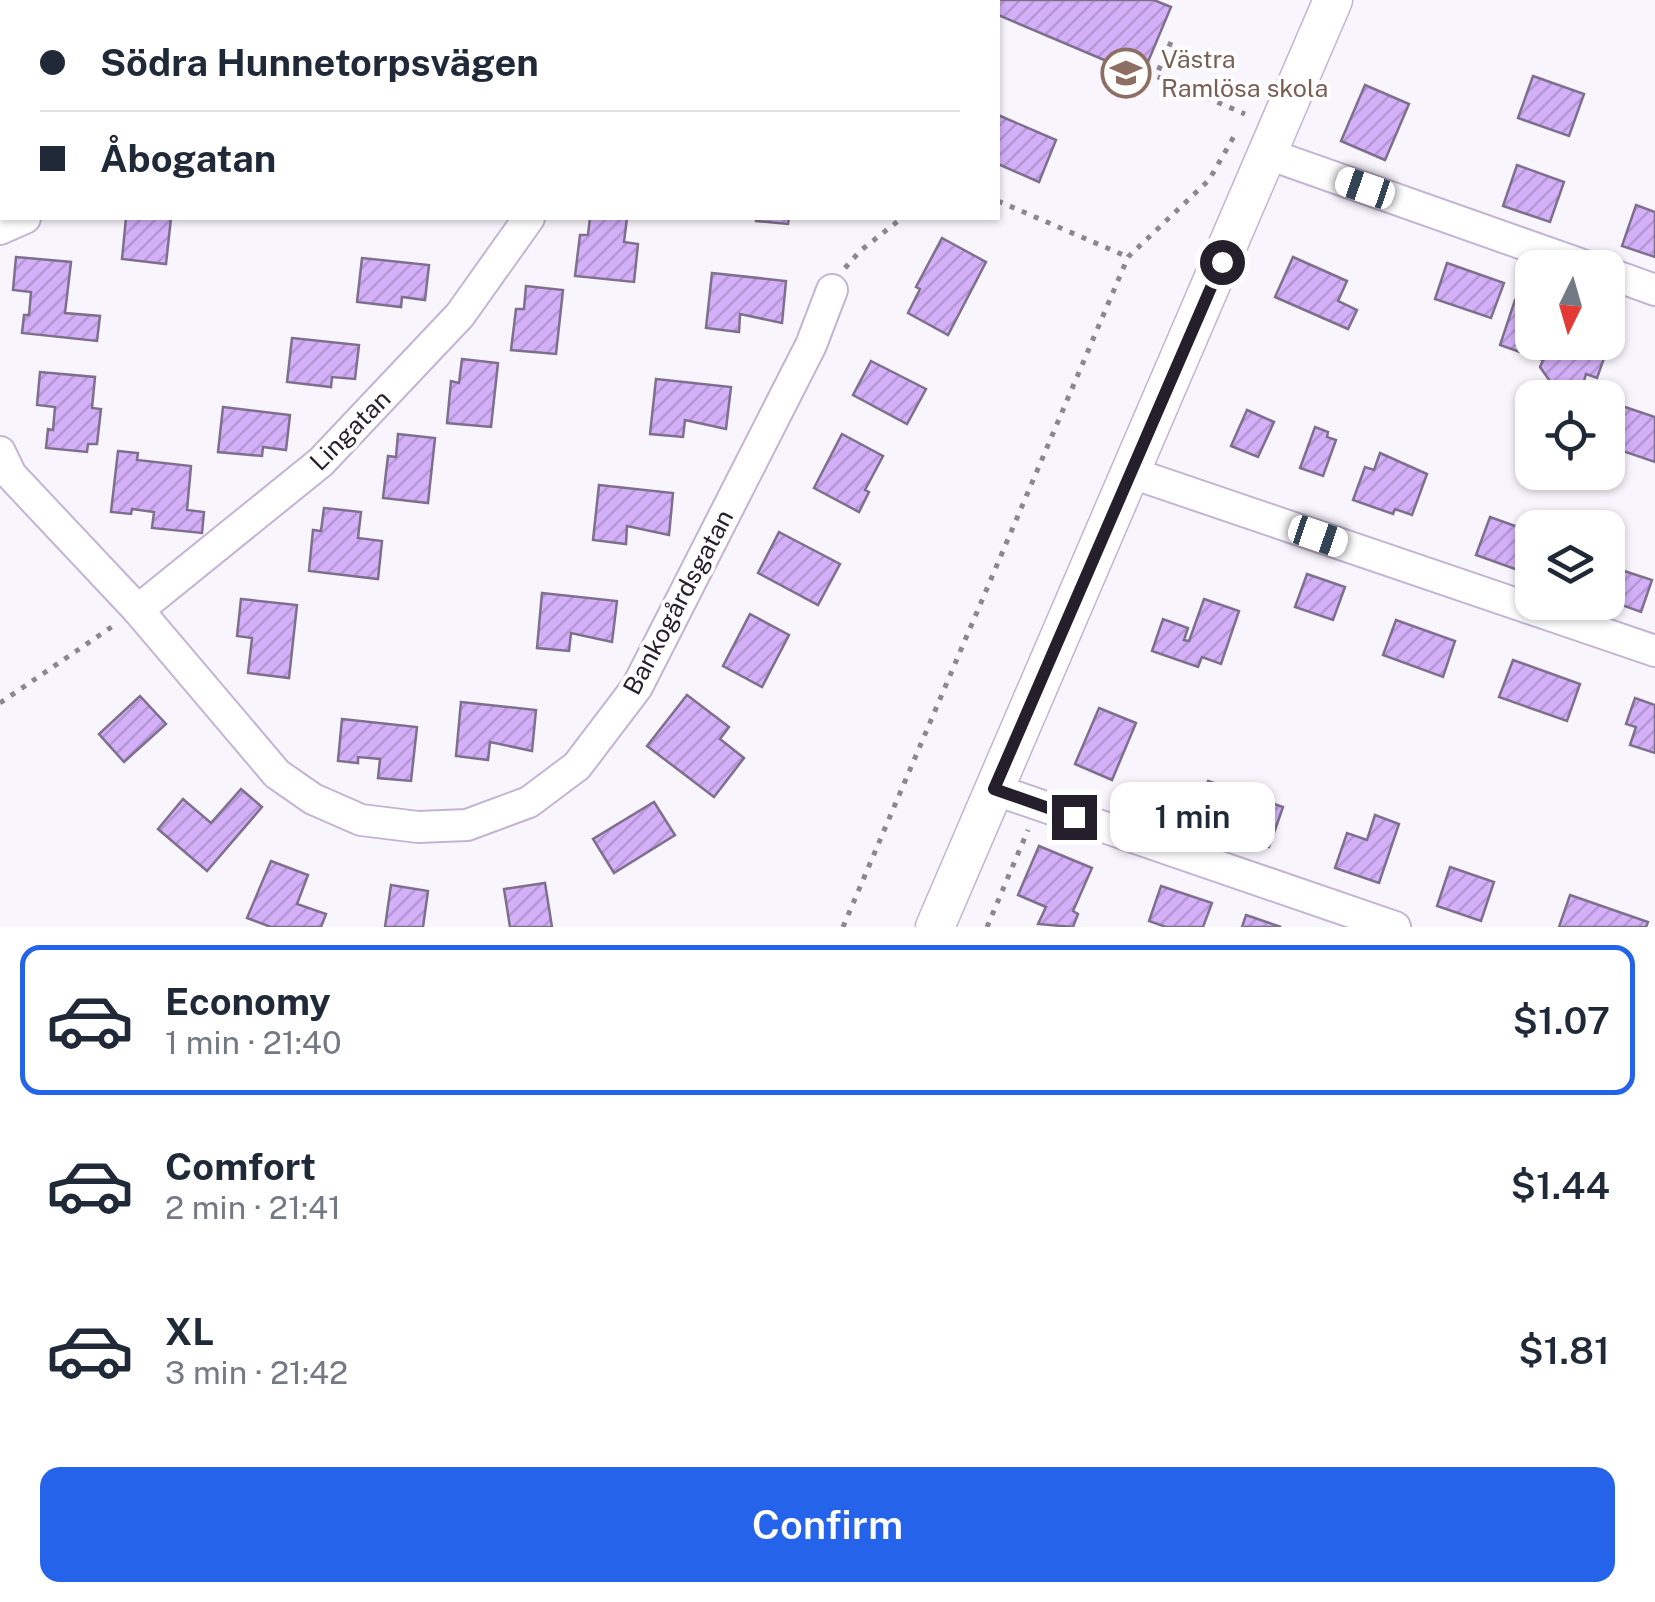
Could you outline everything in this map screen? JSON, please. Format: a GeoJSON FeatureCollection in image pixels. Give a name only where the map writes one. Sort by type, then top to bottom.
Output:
{"type":"FeatureCollection","features":[{"type":"Feature","properties":{"kind":"street"},"geometry":{"type":"LineString","coordinates":[[935,927],[1333,0]]}},
{"type":"Feature","properties":{"kind":"street"},"geometry":{"type":"LineString","coordinates":[[1268,154],[1540,250]]}},
{"type":"Feature","properties":{"kind":"street","name":"Lingatan"},"geometry":{"type":"LineString","coordinates":[[138,610],[321,462],[460,315],[529,220]]}},
{"type":"Feature","properties":{"kind":"street"},"geometry":{"type":"LineString","coordinates":[[1625,279],[1655,290]]}},
{"type":"Feature","properties":{"kind":"street","name":"Bankogårdsgatan"},"geometry":{"type":"LineString","coordinates":[[0,452],[11,474],[138,610],[277,774],[313,799],[361,820],[418,828],[467,825],[529,802],[577,766],[637,687],[811,345],[832,290]]}},
{"type":"Feature","properties":{"kind":"street"},"geometry":{"type":"LineString","coordinates":[[1132,473],[1655,651]]}},
{"type":"Feature","properties":{"kind":"street"},"geometry":{"type":"LineString","coordinates":[[994,789],[1395,927]]}},
{"type":"Feature","properties":{"kind":"path"},"geometry":{"type":"LineString","coordinates":[[843,927],[1128,257],[1209,180],[1245,114],[1156,76],[1170,42]]}},
{"type":"Feature","properties":{"kind":"path"},"geometry":{"type":"LineString","coordinates":[[1000,202],[1128,257]]}},
{"type":"Feature","properties":{"kind":"path"},"geometry":{"type":"LineString","coordinates":[[832,290],[860,251],[899,220]]}},
{"type":"Feature","properties":{"kind":"path"},"geometry":{"type":"LineString","coordinates":[[0,703],[138,610]]}},
{"type":"Feature","properties":{"kind":"path"},"geometry":{"type":"LineString","coordinates":[[987,927],[1039,804]]}},
{"type":"Feature","properties":{"kind":"building"},"geometry":{"type":"Polygon","coordinates":[[[1000,0],[1154,0],[1171,7],[1142,76],[1000,16],[1000,0]]]}},
{"type":"Feature","properties":{"kind":"building"},"geometry":{"type":"Polygon","coordinates":[[[1533,76],[1584,94],[1569,136],[1518,118],[1533,76]]]}},
{"type":"Feature","properties":{"kind":"building"},"geometry":{"type":"Polygon","coordinates":[[[1365,85],[1409,104],[1385,160],[1341,141],[1365,85]]]}},
{"type":"Feature","properties":{"kind":"building"},"geometry":{"type":"Polygon","coordinates":[[[1000,116],[1056,140],[1039,182],[1000,165],[1000,116]]]}},
{"type":"Feature","properties":{"kind":"building"},"geometry":{"type":"Polygon","coordinates":[[[1517,165],[1564,182],[1550,222],[1503,206],[1517,165]]]}},
{"type":"Feature","properties":{"kind":"building"},"geometry":{"type":"Polygon","coordinates":[[[1636,205],[1655,212],[1655,257],[1622,246],[1636,205]]]}},
{"type":"Feature","properties":{"kind":"building"},"geometry":{"type":"Polygon","coordinates":[[[126,220],[171,220],[166,264],[122,259],[126,220]]]}},
{"type":"Feature","properties":{"kind":"building"},"geometry":{"type":"Polygon","coordinates":[[[590,220],[627,220],[624,242],[638,244],[634,282],[575,276],[580,235],[588,235],[590,220]]]}},
{"type":"Feature","properties":{"kind":"building"},"geometry":{"type":"Polygon","coordinates":[[[756,220],[789,220],[788,224],[756,220]]]}},
{"type":"Feature","properties":{"kind":"building"},"geometry":{"type":"Polygon","coordinates":[[[942,238],[986,262],[948,335],[908,313],[920,289],[916,287],[942,238]]]}},
{"type":"Feature","properties":{"kind":"building"},"geometry":{"type":"Polygon","coordinates":[[[16,257],[71,262],[65,313],[100,316],[97,341],[22,333],[31,292],[13,290],[16,257]]]}},
{"type":"Feature","properties":{"kind":"building"},"geometry":{"type":"Polygon","coordinates":[[[1293,257],[1347,281],[1338,301],[1357,310],[1348,329],[1275,297],[1293,257]]]}},
{"type":"Feature","properties":{"kind":"building"},"geometry":{"type":"Polygon","coordinates":[[[362,258],[429,265],[425,300],[402,297],[401,307],[357,302],[362,258]]]}},
{"type":"Feature","properties":{"kind":"building"},"geometry":{"type":"Polygon","coordinates":[[[1447,263],[1504,283],[1491,318],[1435,299],[1447,263]]]}},
{"type":"Feature","properties":{"kind":"building"},"geometry":{"type":"Polygon","coordinates":[[[712,273],[786,281],[782,323],[740,314],[739,332],[706,328],[712,273]]]}},
{"type":"Feature","properties":{"kind":"building"},"geometry":{"type":"Polygon","coordinates":[[[526,286],[563,290],[556,354],[511,350],[516,309],[524,309],[526,286]]]}},
{"type":"Feature","properties":{"kind":"building"},"geometry":{"type":"Polygon","coordinates":[[[1515,300],[1515,350],[1500,345],[1515,300]]]}},
{"type":"Feature","properties":{"kind":"building"},"geometry":{"type":"Polygon","coordinates":[[[292,338],[359,345],[355,379],[332,377],[331,387],[287,382],[292,338]]]}},
{"type":"Feature","properties":{"kind":"building"},"geometry":{"type":"Polygon","coordinates":[[[462,359],[498,363],[491,427],[447,423],[451,381],[459,383],[462,359]]]}},
{"type":"Feature","properties":{"kind":"building"},"geometry":{"type":"Polygon","coordinates":[[[1543,360],[1603,360],[1597,378],[1586,374],[1584,380],[1549,380],[1540,367],[1543,360]]]}},
{"type":"Feature","properties":{"kind":"building"},"geometry":{"type":"Polygon","coordinates":[[[871,361],[926,389],[907,424],[853,395],[871,361]]]}},
{"type":"Feature","properties":{"kind":"building"},"geometry":{"type":"Polygon","coordinates":[[[40,372],[95,377],[92,408],[101,409],[97,444],[88,444],[87,452],[46,448],[55,407],[37,405],[40,372]]]}},
{"type":"Feature","properties":{"kind":"building"},"geometry":{"type":"Polygon","coordinates":[[[656,379],[731,387],[726,429],[685,420],[683,437],[650,434],[656,379]]]}},
{"type":"Feature","properties":{"kind":"building"},"geometry":{"type":"Polygon","coordinates":[[[223,407],[290,415],[286,450],[263,447],[262,456],[218,452],[223,407]]]}},
{"type":"Feature","properties":{"kind":"building"},"geometry":{"type":"Polygon","coordinates":[[[1625,407],[1655,417],[1655,462],[1625,452],[1625,407]]]}},
{"type":"Feature","properties":{"kind":"building"},"geometry":{"type":"Polygon","coordinates":[[[1247,410],[1274,422],[1258,457],[1231,446],[1247,410]]]}},
{"type":"Feature","properties":{"kind":"building"},"geometry":{"type":"Polygon","coordinates":[[[1315,427],[1336,440],[1323,476],[1300,468],[1315,427]]]}},
{"type":"Feature","properties":{"kind":"building"},"geometry":{"type":"Polygon","coordinates":[[[398,434],[435,438],[428,503],[383,498],[388,456],[396,457],[398,434]]]}},
{"type":"Feature","properties":{"kind":"building"},"geometry":{"type":"Polygon","coordinates":[[[842,434],[883,456],[865,490],[869,492],[859,512],[814,488],[842,434]]]}},
{"type":"Feature","properties":{"kind":"building"},"geometry":{"type":"Polygon","coordinates":[[[118,451],[138,453],[137,460],[191,466],[187,510],[204,512],[202,533],[152,528],[154,512],[111,512],[118,451]]]}},
{"type":"Feature","properties":{"kind":"building"},"geometry":{"type":"Polygon","coordinates":[[[1380,453],[1427,474],[1412,515],[1395,509],[1393,514],[1353,500],[1365,467],[1374,470],[1380,453]]]}},
{"type":"Feature","properties":{"kind":"building"},"geometry":{"type":"Polygon","coordinates":[[[599,485],[673,493],[669,535],[627,526],[626,544],[593,540],[599,485]]]}},
{"type":"Feature","properties":{"kind":"building"},"geometry":{"type":"Polygon","coordinates":[[[324,508],[361,512],[358,538],[382,541],[378,579],[309,571],[313,530],[321,531],[324,508]]]}},
{"type":"Feature","properties":{"kind":"building"},"geometry":{"type":"Polygon","coordinates":[[[1490,517],[1515,526],[1515,569],[1476,555],[1490,517]]]}},
{"type":"Feature","properties":{"kind":"building"},"geometry":{"type":"Polygon","coordinates":[[[779,532],[840,564],[818,605],[758,573],[779,532]]]}},
{"type":"Feature","properties":{"kind":"building"},"geometry":{"type":"Polygon","coordinates":[[[1625,571],[1652,580],[1641,612],[1625,606],[1625,571]]]}},
{"type":"Feature","properties":{"kind":"building"},"geometry":{"type":"Polygon","coordinates":[[[1307,574],[1345,587],[1333,620],[1295,607],[1307,574]]]}},
{"type":"Feature","properties":{"kind":"building"},"geometry":{"type":"Polygon","coordinates":[[[542,593],[617,601],[612,642],[571,633],[569,651],[537,648],[542,593]]]}},
{"type":"Feature","properties":{"kind":"building"},"geometry":{"type":"Polygon","coordinates":[[[241,599],[297,605],[289,678],[248,673],[252,638],[237,636],[241,599]]]}},
{"type":"Feature","properties":{"kind":"building"},"geometry":{"type":"Polygon","coordinates":[[[1204,599],[1239,611],[1221,664],[1202,657],[1198,667],[1152,651],[1163,619],[1188,628],[1184,640],[1189,641],[1204,599]]]}},
{"type":"Feature","properties":{"kind":"building"},"geometry":{"type":"Polygon","coordinates":[[[750,614],[789,635],[762,687],[723,666],[750,614]]]}},
{"type":"Feature","properties":{"kind":"building"},"geometry":{"type":"Polygon","coordinates":[[[1396,620],[1455,641],[1443,677],[1383,655],[1396,620]]]}},
{"type":"Feature","properties":{"kind":"building"},"geometry":{"type":"Polygon","coordinates":[[[1513,660],[1580,684],[1567,721],[1499,697],[1513,660]]]}},
{"type":"Feature","properties":{"kind":"building"},"geometry":{"type":"Polygon","coordinates":[[[687,695],[729,727],[720,739],[744,758],[714,797],[647,746],[687,695]]]}},
{"type":"Feature","properties":{"kind":"building"},"geometry":{"type":"Polygon","coordinates":[[[140,696],[166,724],[124,762],[99,734],[140,696]]]}},
{"type":"Feature","properties":{"kind":"building"},"geometry":{"type":"Polygon","coordinates":[[[1635,698],[1655,705],[1655,753],[1630,745],[1636,727],[1626,724],[1635,698]]]}},
{"type":"Feature","properties":{"kind":"building"},"geometry":{"type":"Polygon","coordinates":[[[461,702],[536,710],[532,751],[490,742],[488,760],[456,756],[461,702]]]}},
{"type":"Feature","properties":{"kind":"building"},"geometry":{"type":"Polygon","coordinates":[[[1099,708],[1136,723],[1112,780],[1075,764],[1099,708]]]}},
{"type":"Feature","properties":{"kind":"building"},"geometry":{"type":"Polygon","coordinates":[[[342,719],[417,727],[411,781],[378,778],[380,759],[358,757],[358,763],[338,761],[342,719]]]}},
{"type":"Feature","properties":{"kind":"building"},"geometry":{"type":"Polygon","coordinates":[[[1208,781],[1283,807],[1269,847],[1194,822],[1208,781]]]}},
{"type":"Feature","properties":{"kind":"building"},"geometry":{"type":"Polygon","coordinates":[[[241,789],[262,807],[207,871],[158,829],[183,799],[211,823],[241,789]]]}},
{"type":"Feature","properties":{"kind":"building"},"geometry":{"type":"Polygon","coordinates":[[[654,802],[675,835],[614,873],[593,839],[654,802]]]}},
{"type":"Feature","properties":{"kind":"building"},"geometry":{"type":"Polygon","coordinates":[[[1375,815],[1399,824],[1379,883],[1335,868],[1347,833],[1367,840],[1375,815]]]}},
{"type":"Feature","properties":{"kind":"building"},"geometry":{"type":"Polygon","coordinates":[[[1039,846],[1092,868],[1073,911],[1078,914],[1073,927],[1038,924],[1046,907],[1018,895],[1039,846]]]}},
{"type":"Feature","properties":{"kind":"building"},"geometry":{"type":"Polygon","coordinates":[[[271,861],[308,875],[297,904],[326,914],[321,927],[271,927],[247,918],[271,861]]]}},
{"type":"Feature","properties":{"kind":"building"},"geometry":{"type":"Polygon","coordinates":[[[1450,867],[1494,882],[1481,921],[1437,906],[1450,867]]]}},
{"type":"Feature","properties":{"kind":"building"},"geometry":{"type":"Polygon","coordinates":[[[545,883],[552,927],[510,927],[504,889],[545,883]]]}},
{"type":"Feature","properties":{"kind":"building"},"geometry":{"type":"Polygon","coordinates":[[[391,885],[428,891],[423,927],[385,927],[391,885]]]}},
{"type":"Feature","properties":{"kind":"building"},"geometry":{"type":"Polygon","coordinates":[[[1161,886],[1212,903],[1203,927],[1166,927],[1149,921],[1161,886]]]}},
{"type":"Feature","properties":{"kind":"building"},"geometry":{"type":"Polygon","coordinates":[[[1570,895],[1648,922],[1646,927],[1559,927],[1570,895]]]}},
{"type":"Feature","properties":{"kind":"building"},"geometry":{"type":"Polygon","coordinates":[[[1246,915],[1281,927],[1242,927],[1246,915]]]}},
{"type":"Feature","properties":{"kind":"place","name":"Västra Ramlösa skola"},"geometry":{"type":"Point","coordinates":[1126,73]}},
{"type":"Feature","properties":{"kind":"route"},"geometry":{"type":"LineString","coordinates":[[1074,817],[994,789],[1222,262]]}}]}
